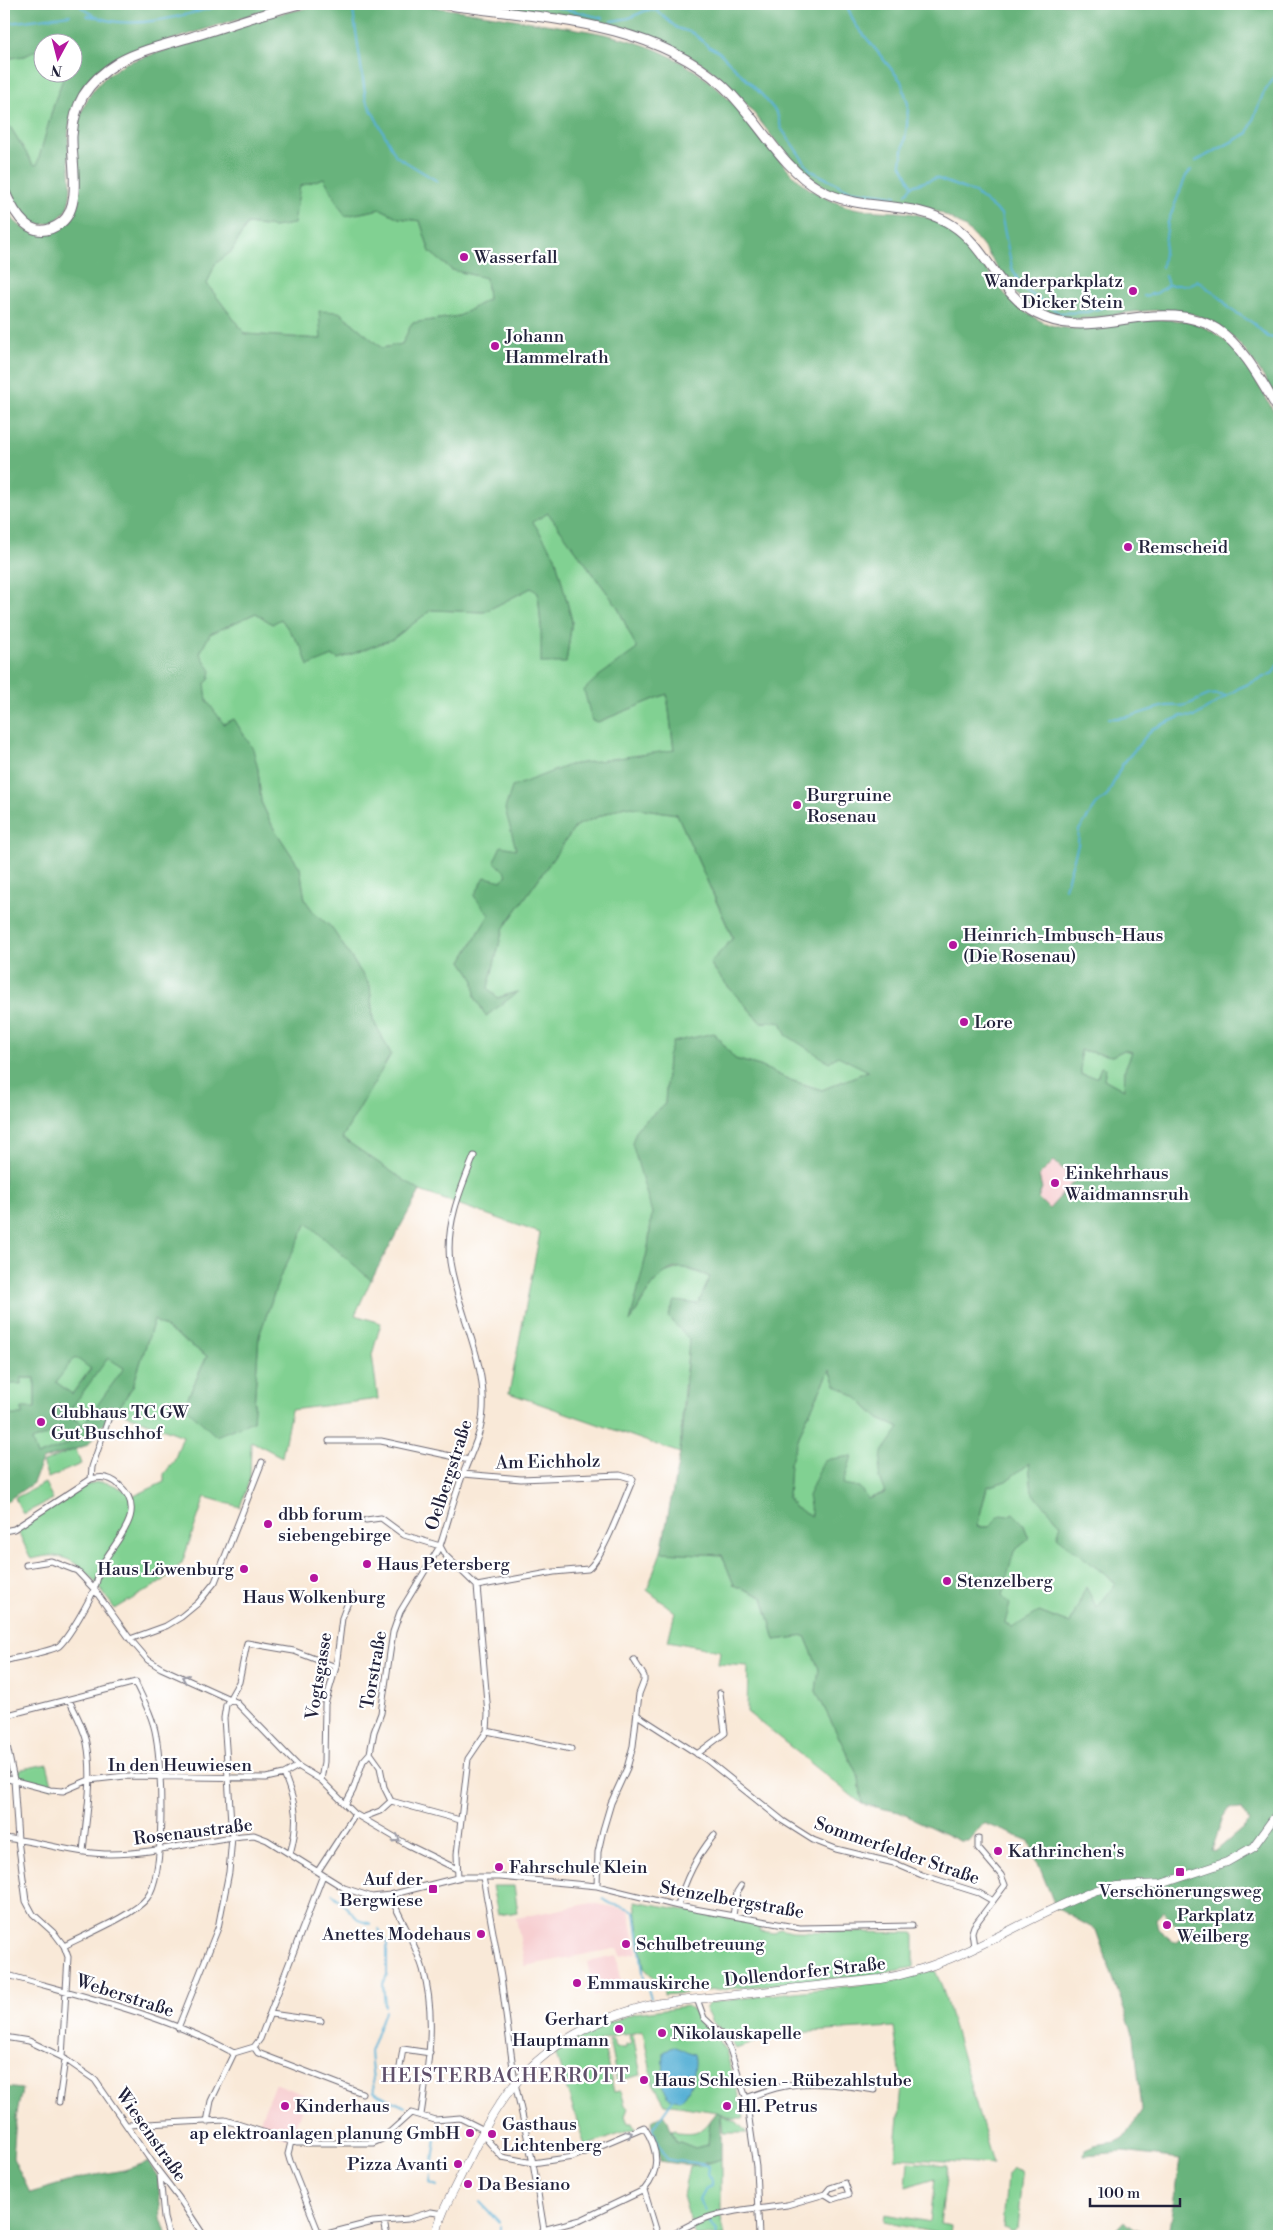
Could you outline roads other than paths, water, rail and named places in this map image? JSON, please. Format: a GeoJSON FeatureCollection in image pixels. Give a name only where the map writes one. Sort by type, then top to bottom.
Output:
{"type":"FeatureCollection","features":[{"type":"Feature","properties":{"kind":"main road"},"geometry":{"type":"LineString","coordinates":[[4,190],[16,215],[28,226],[44,229],[60,223],[71,210],[74,202],[72,141],[77,110],[88,88],[99,76],[132,56],[300,4]]}},
{"type":"Feature","properties":{"kind":"main road"},"geometry":{"type":"LineString","coordinates":[[442,4],[602,28],[658,44],[691,62],[721,85],[748,112],[792,168],[820,190],[853,203],[912,208],[945,220],[972,242],[1013,297],[1030,310],[1050,320],[1083,325],[1170,314],[1190,318],[1208,325],[1220,331],[1240,349],[1279,410]]}},
{"type":"Feature","properties":{"kind":"main road","name":"Dollendorfer Straße"},"geometry":{"type":"LineString","coordinates":[[436,2236],[442,2214],[498,2106],[515,2083],[552,2049],[582,2030],[606,2018],[647,2005],[900,1976],[929,1968],[1070,1902],[1108,1888],[1150,1886],[1172,1882],[1232,1860],[1253,1846],[1279,1811]]}},
{"type":"Feature","properties":{"kind":"street","name":"Oelbergstraße"},"geometry":{"type":"LineString","coordinates":[[474,1156],[455,1206],[450,1254],[483,1394],[482,1426],[463,1474],[440,1546],[445,1555],[477,1586]]}},
{"type":"Feature","properties":{"kind":"street"},"geometry":{"type":"LineString","coordinates":[[91,1479],[92,1467],[111,1411]]}},
{"type":"Feature","properties":{"kind":"street"},"geometry":{"type":"LineString","coordinates":[[329,1441],[381,1441],[469,1460]]}},
{"type":"Feature","properties":{"kind":"street"},"geometry":{"type":"LineString","coordinates":[[130,1639],[166,1626],[181,1617],[198,1603],[215,1582],[262,1462]]}},
{"type":"Feature","properties":{"kind":"street","name":"Am Eichholz"},"geometry":{"type":"LineString","coordinates":[[463,1474],[522,1479],[620,1475],[633,1479],[600,1554],[588,1569],[554,1572],[477,1586]]}},
{"type":"Feature","properties":{"kind":"street"},"geometry":{"type":"LineString","coordinates":[[4,1531],[14,1529],[91,1479],[98,1477],[117,1483],[127,1494],[131,1508],[127,1527],[102,1565],[94,1588],[58,1647],[4,1661]]}},
{"type":"Feature","properties":{"kind":"street"},"geometry":{"type":"LineString","coordinates":[[366,1520],[381,1518],[404,1536],[440,1546]]}},
{"type":"Feature","properties":{"kind":"street","name":"Torstraße"},"geometry":{"type":"LineString","coordinates":[[346,1803],[353,1790],[363,1761],[370,1753],[374,1732],[381,1713],[393,1632],[400,1612],[440,1546]]}},
{"type":"Feature","properties":{"kind":"street"},"geometry":{"type":"LineString","coordinates":[[26,1564],[51,1561],[63,1564],[77,1571],[94,1588],[130,1639],[154,1664],[229,1698],[251,1715],[298,1766],[321,1780],[355,1814],[408,1846],[457,1869]]}},
{"type":"Feature","properties":{"kind":"street"},"geometry":{"type":"LineString","coordinates":[[458,1878],[460,1820],[468,1759],[488,1730],[484,1652],[477,1586]]}},
{"type":"Feature","properties":{"kind":"street","name":"Vogtsgasse"},"geometry":{"type":"LineString","coordinates":[[321,1780],[324,1762],[325,1704],[336,1667],[342,1618],[351,1594]]}},
{"type":"Feature","properties":{"kind":"street"},"geometry":{"type":"LineString","coordinates":[[178,2028],[221,1916],[232,1837],[224,1718],[229,1698],[239,1682],[247,1643],[294,1651],[336,1667]]}},
{"type":"Feature","properties":{"kind":"street"},"geometry":{"type":"LineString","coordinates":[[597,1886],[598,1852],[602,1830],[611,1803],[627,1768],[633,1746],[644,1676],[634,1660]]}},
{"type":"Feature","properties":{"kind":"street"},"geometry":{"type":"LineString","coordinates":[[4,1716],[136,1682],[156,1734],[160,1775],[161,1850],[148,1897],[139,1907],[64,1946]]}},
{"type":"Feature","properties":{"kind":"street"},"geometry":{"type":"LineString","coordinates":[[697,1754],[725,1733],[720,1693]]}},
{"type":"Feature","properties":{"kind":"street"},"geometry":{"type":"LineString","coordinates":[[69,1700],[82,1726],[87,1742],[89,1780],[83,1852]]}},
{"type":"Feature","properties":{"kind":"street","name":"Sommerfelder Straße"},"geometry":{"type":"LineString","coordinates":[[637,1715],[697,1754],[750,1793],[783,1821],[813,1840],[836,1849],[894,1863],[922,1875],[979,1893],[993,1901]]}},
{"type":"Feature","properties":{"kind":"street"},"geometry":{"type":"LineString","coordinates":[[488,1730],[571,1749]]}},
{"type":"Feature","properties":{"kind":"street"},"geometry":{"type":"LineString","coordinates":[[4,1731],[14,1780],[18,1840],[26,1901],[33,1914],[55,1934],[64,1946],[68,1968],[65,1992],[64,2058],[59,2102]]}},
{"type":"Feature","properties":{"kind":"street"},"geometry":{"type":"LineString","coordinates":[[370,1753],[380,1767],[384,1787],[391,1801],[460,1820]]}},
{"type":"Feature","properties":{"kind":"street","name":"In den Heuwiesen"},"geometry":{"type":"LineString","coordinates":[[4,1778],[50,1790],[63,1791],[89,1780],[125,1776],[266,1778],[284,1774],[298,1766]]}},
{"type":"Feature","properties":{"kind":"street"},"geometry":{"type":"LineString","coordinates":[[284,1774],[294,1798],[297,1813],[297,1825],[290,1854]]}},
{"type":"Feature","properties":{"kind":"street"},"geometry":{"type":"LineString","coordinates":[[362,1818],[380,1811],[391,1801]]}},
{"type":"Feature","properties":{"kind":"street"},"geometry":{"type":"LineString","coordinates":[[318,1871],[355,1814]]}},
{"type":"Feature","properties":{"kind":"street","name":"Rosenaustraße"},"geometry":{"type":"LineString","coordinates":[[4,1838],[83,1852],[125,1854],[254,1835],[260,1836],[344,1888],[362,1895],[390,1895],[458,1878]]}},
{"type":"Feature","properties":{"kind":"street"},"geometry":{"type":"LineString","coordinates":[[678,1906],[691,1870],[701,1851],[714,1835]]}},
{"type":"Feature","properties":{"kind":"street"},"geometry":{"type":"LineString","coordinates":[[974,1947],[972,1932],[974,1926],[1005,1883],[1002,1876],[978,1848],[978,1838]]}},
{"type":"Feature","properties":{"kind":"street"},"geometry":{"type":"LineString","coordinates":[[207,2122],[211,2101],[234,2053],[254,2047],[260,2039],[324,1875]]}},
{"type":"Feature","properties":{"kind":"street"},"geometry":{"type":"LineString","coordinates":[[483,1877],[501,1977],[515,2083],[533,2163],[545,2236]]}},
{"type":"Feature","properties":{"kind":"street","name":"Stenzelbergstraße"},"geometry":{"type":"LineString","coordinates":[[458,1878],[483,1877],[597,1886],[678,1906],[800,1928],[912,1926]]}},
{"type":"Feature","properties":{"kind":"street"},"geometry":{"type":"LineString","coordinates":[[733,1915],[737,1892],[741,1886]]}},
{"type":"Feature","properties":{"kind":"street"},"geometry":{"type":"LineString","coordinates":[[390,1895],[414,1944],[423,1971],[429,2006],[430,2053],[421,2115]]}},
{"type":"Feature","properties":{"kind":"street","name":"Weberstraße"},"geometry":{"type":"LineString","coordinates":[[4,1974],[142,2014],[234,2053]]}},
{"type":"Feature","properties":{"kind":"street"},"geometry":{"type":"LineString","coordinates":[[697,1999],[704,2018],[720,2034],[730,2048],[746,2098],[756,2167],[759,2236]]}},
{"type":"Feature","properties":{"kind":"street"},"geometry":{"type":"LineString","coordinates":[[271,2014],[321,2022]]}},
{"type":"Feature","properties":{"kind":"street","name":"Wiesenstraße"},"geometry":{"type":"LineString","coordinates":[[4,2037],[29,2041],[64,2058],[95,2080],[204,2236]]}},
{"type":"Feature","properties":{"kind":"street"},"geometry":{"type":"LineString","coordinates":[[254,2047],[258,2052],[362,2093]]}},
{"type":"Feature","properties":{"kind":"street"},"geometry":{"type":"LineString","coordinates":[[398,2079],[403,2049],[430,2053]]}},
{"type":"Feature","properties":{"kind":"street"},"geometry":{"type":"LineString","coordinates":[[746,2098],[792,2085],[818,2083],[874,2090],[869,2078],[852,2079],[847,2086]]}},
{"type":"Feature","properties":{"kind":"street"},"geometry":{"type":"LineString","coordinates":[[128,2125],[229,2121],[291,2142],[378,2142],[411,2113],[435,2120],[460,2118],[483,2132],[502,2157],[533,2163],[573,2158],[644,2127],[656,2150],[657,2162],[650,2183],[644,2190],[581,2220],[543,2230]]}},
{"type":"Feature","properties":{"kind":"street"},"geometry":{"type":"LineString","coordinates":[[291,2142],[288,2154],[290,2161],[320,2236],[384,2221],[408,2219],[431,2212],[442,2214]]}},
{"type":"Feature","properties":{"kind":"street"},"geometry":{"type":"LineString","coordinates":[[160,2174],[164,2218],[169,2236]]}},
{"type":"Feature","properties":{"kind":"street"},"geometry":{"type":"LineString","coordinates":[[644,2190],[658,2236]]}},
{"type":"Feature","properties":{"kind":"street"},"geometry":{"type":"LineString","coordinates":[[670,2236],[703,2218],[718,2213],[787,2205],[825,2194]]}},
{"type":"Feature","properties":{"kind":"street"},"geometry":{"type":"LineString","coordinates":[[384,2221],[387,2236]]}},
{"type":"Feature","properties":{"kind":"water"},"geometry":{"type":"Polygon","coordinates":[[[673,2046],[694,2054],[695,2059],[690,2087],[687,2093],[679,2100],[670,2098],[663,2087],[664,2051],[673,2046]]]}},
{"type":"Feature","properties":{"kind":"waterway"},"geometry":{"type":"LineString","coordinates":[[185,4],[198,12]]}},
{"type":"Feature","properties":{"kind":"waterway"},"geometry":{"type":"LineString","coordinates":[[81,7],[97,17],[128,23],[162,20],[227,4]]}},
{"type":"Feature","properties":{"kind":"waterway"},"geometry":{"type":"LineString","coordinates":[[352,4],[366,100],[396,156],[437,181]]}},
{"type":"Feature","properties":{"kind":"waterway"},"geometry":{"type":"LineString","coordinates":[[544,4],[602,18]]}},
{"type":"Feature","properties":{"kind":"waterway"},"geometry":{"type":"LineString","coordinates":[[657,11],[659,4]]}},
{"type":"Feature","properties":{"kind":"waterway"},"geometry":{"type":"LineString","coordinates":[[846,4],[855,24],[901,81],[908,104],[907,126],[901,163],[912,186]]}},
{"type":"Feature","properties":{"kind":"waterway"},"geometry":{"type":"LineString","coordinates":[[1277,4],[1279,10]]}},
{"type":"Feature","properties":{"kind":"waterway"},"geometry":{"type":"LineString","coordinates":[[612,21],[629,18],[647,10],[657,11],[677,28],[693,33],[708,46],[719,52],[762,95],[777,113],[781,128],[810,170],[848,190],[896,196]]}},
{"type":"Feature","properties":{"kind":"waterway"},"geometry":{"type":"LineString","coordinates":[[9,23],[70,15]]}},
{"type":"Feature","properties":{"kind":"waterway"},"geometry":{"type":"LineString","coordinates":[[87,16],[97,17]]}},
{"type":"Feature","properties":{"kind":"waterway"},"geometry":{"type":"LineString","coordinates":[[1196,161],[1248,133],[1263,94],[1279,71]]}},
{"type":"Feature","properties":{"kind":"waterway"},"geometry":{"type":"LineString","coordinates":[[1162,267],[1168,222],[1186,176],[1191,170]]}},
{"type":"Feature","properties":{"kind":"waterway"},"geometry":{"type":"LineString","coordinates":[[906,194],[912,186],[936,178],[975,193],[1001,214],[1012,268],[1022,288],[1059,313],[1087,312],[1118,303]]}},
{"type":"Feature","properties":{"kind":"waterway"},"geometry":{"type":"LineString","coordinates":[[1165,276],[1168,285]]}},
{"type":"Feature","properties":{"kind":"waterway"},"geometry":{"type":"LineString","coordinates":[[1144,296],[1157,293],[1168,285],[1189,285],[1198,281],[1223,300],[1228,308],[1253,323],[1268,337],[1279,339]]}},
{"type":"Feature","properties":{"kind":"waterway"},"geometry":{"type":"LineString","coordinates":[[1065,888],[1078,845],[1079,830],[1097,804],[1107,796],[1122,765],[1152,729],[1182,716],[1194,717],[1239,688],[1273,673],[1279,662]]}},
{"type":"Feature","properties":{"kind":"waterway"},"geometry":{"type":"LineString","coordinates":[[1109,718],[1131,716],[1160,707],[1184,706],[1214,694],[1226,696]]}},
{"type":"Feature","properties":{"kind":"waterway"},"geometry":{"type":"LineString","coordinates":[[332,1893],[359,1920],[371,1924]]}},
{"type":"Feature","properties":{"kind":"waterway"},"geometry":{"type":"LineString","coordinates":[[603,1898],[610,1903],[635,1912],[644,1979],[651,1998]]}},
{"type":"Feature","properties":{"kind":"waterway"},"geometry":{"type":"LineString","coordinates":[[379,1929],[387,1943],[387,1975],[383,1984],[385,2006]]}},
{"type":"Feature","properties":{"kind":"waterway"},"geometry":{"type":"LineString","coordinates":[[385,2011],[370,2052],[374,2092],[405,2107]]}},
{"type":"Feature","properties":{"kind":"waterway"},"geometry":{"type":"LineString","coordinates":[[674,2098],[652,2129],[667,2159],[709,2166],[708,2174],[711,2186],[705,2189],[699,2200],[706,2211]]}},
{"type":"Feature","properties":{"kind":"waterway"},"geometry":{"type":"LineString","coordinates":[[433,2162],[437,2130]]}},
{"type":"Feature","properties":{"kind":"waterway"},"geometry":{"type":"LineString","coordinates":[[431,2175],[430,2183],[437,2186]]}},
{"type":"Feature","properties":{"kind":"waterway"},"geometry":{"type":"LineString","coordinates":[[480,2202],[499,2222]]}},
{"type":"Feature","properties":{"kind":"waterway"},"geometry":{"type":"LineString","coordinates":[[708,2220],[717,2231],[716,2236]]}},
{"type":"Feature","properties":{"kind":"waterway"},"geometry":{"type":"LineString","coordinates":[[500,2226],[500,2236]]}},
{"type":"Feature","properties":{"kind":"place","name":"Wasserfall"},"geometry":{"type":"Point","coordinates":[464,257]}},
{"type":"Feature","properties":{"kind":"place","name":"Wanderparkplatz Dicker Stein"},"geometry":{"type":"Point","coordinates":[1133,291]}},
{"type":"Feature","properties":{"kind":"place","name":"Johann Hammelrath"},"geometry":{"type":"Point","coordinates":[495,346]}},
{"type":"Feature","properties":{"kind":"place","name":"Remscheid"},"geometry":{"type":"Point","coordinates":[1128,547]}},
{"type":"Feature","properties":{"kind":"place","name":"Burgruine Rosenau"},"geometry":{"type":"Point","coordinates":[797,805]}},
{"type":"Feature","properties":{"kind":"place","name":"Heinrich-Imbusch-Haus (Die Rosenau)"},"geometry":{"type":"Point","coordinates":[953,945]}},
{"type":"Feature","properties":{"kind":"place","name":"Lore"},"geometry":{"type":"Point","coordinates":[964,1022]}},
{"type":"Feature","properties":{"kind":"place","name":"Einkehrhaus Waidmannsruh"},"geometry":{"type":"Point","coordinates":[1055,1183]}},
{"type":"Feature","properties":{"kind":"place","name":"Clubhaus TC GW Gut Buschhof"},"geometry":{"type":"Point","coordinates":[41,1422]}},
{"type":"Feature","properties":{"kind":"place","name":"dbb forum siebengebirge"},"geometry":{"type":"Point","coordinates":[268,1524]}},
{"type":"Feature","properties":{"kind":"place","name":"Haus Petersberg"},"geometry":{"type":"Point","coordinates":[367,1564]}},
{"type":"Feature","properties":{"kind":"place","name":"Haus Löwenburg"},"geometry":{"type":"Point","coordinates":[244,1569]}},
{"type":"Feature","properties":{"kind":"place","name":"Haus Wolkenburg"},"geometry":{"type":"Point","coordinates":[314,1578]}},
{"type":"Feature","properties":{"kind":"place","name":"Stenzelberg"},"geometry":{"type":"Point","coordinates":[947,1581]}},
{"type":"Feature","properties":{"kind":"place","name":"Kathrinchen's"},"geometry":{"type":"Point","coordinates":[998,1851]}},
{"type":"Feature","properties":{"kind":"place","name":"Fahrschule Klein"},"geometry":{"type":"Point","coordinates":[499,1867]}},
{"type":"Feature","properties":{"kind":"place","name":"Verschönerungsweg"},"geometry":{"type":"Point","coordinates":[1180,1872]}},
{"type":"Feature","properties":{"kind":"place","name":"Auf der Bergwiese"},"geometry":{"type":"Point","coordinates":[433,1889]}},
{"type":"Feature","properties":{"kind":"place","name":"Parkplatz Weilberg"},"geometry":{"type":"Point","coordinates":[1167,1925]}},
{"type":"Feature","properties":{"kind":"place","name":"Anettes Modehaus"},"geometry":{"type":"Point","coordinates":[481,1934]}},
{"type":"Feature","properties":{"kind":"place","name":"Schulbetreuung"},"geometry":{"type":"Point","coordinates":[626,1944]}},
{"type":"Feature","properties":{"kind":"place","name":"Emmauskirche"},"geometry":{"type":"Point","coordinates":[577,1983]}},
{"type":"Feature","properties":{"kind":"place","name":"Gerhart Hauptmann"},"geometry":{"type":"Point","coordinates":[619,2029]}},
{"type":"Feature","properties":{"kind":"place","name":"Nikolauskapelle"},"geometry":{"type":"Point","coordinates":[662,2033]}},
{"type":"Feature","properties":{"kind":"place","name":"Haus Schlesien - Rübezahlstube"},"geometry":{"type":"Point","coordinates":[644,2080]}},
{"type":"Feature","properties":{"kind":"place","name":"Kinderhaus"},"geometry":{"type":"Point","coordinates":[285,2106]}},
{"type":"Feature","properties":{"kind":"place","name":"Hl. Petrus"},"geometry":{"type":"Point","coordinates":[727,2106]}},
{"type":"Feature","properties":{"kind":"place","name":"ap elektroanlagen planung GmbH"},"geometry":{"type":"Point","coordinates":[470,2133]}},
{"type":"Feature","properties":{"kind":"place","name":"Gasthaus Lichtenberg"},"geometry":{"type":"Point","coordinates":[492,2134]}},
{"type":"Feature","properties":{"kind":"place","name":"Pizza Avanti"},"geometry":{"type":"Point","coordinates":[458,2164]}},
{"type":"Feature","properties":{"kind":"place","name":"Da Besiano"},"geometry":{"type":"Point","coordinates":[468,2184]}},
{"type":"Feature","properties":{"kind":"district","name":"HEISTERBACHERROTT"},"geometry":{"type":"Point","coordinates":[505,2076]}}]}
